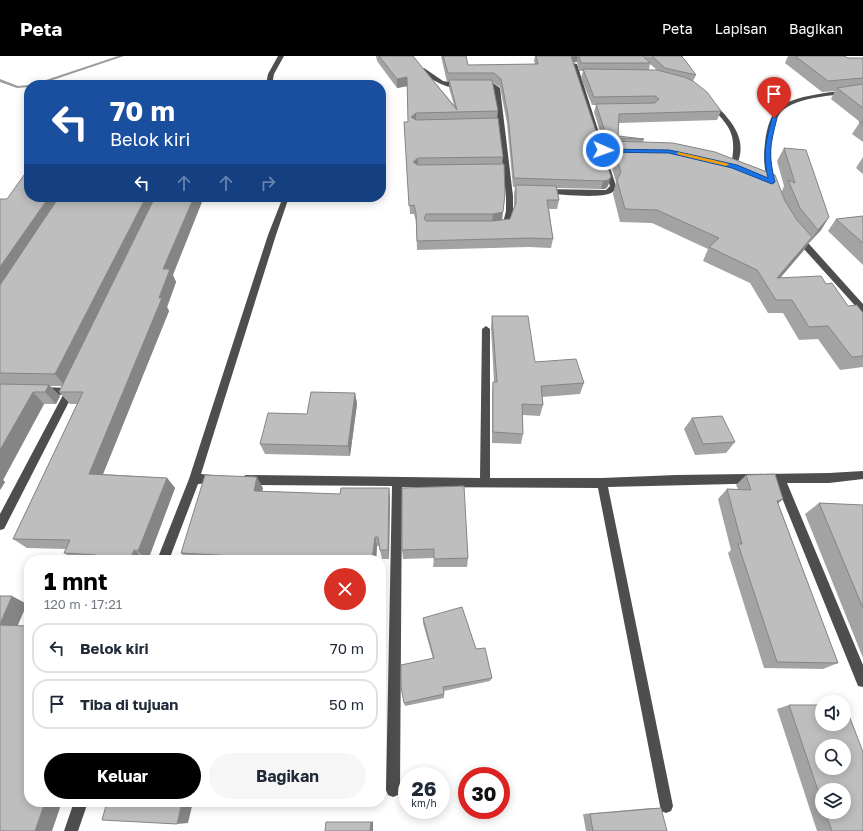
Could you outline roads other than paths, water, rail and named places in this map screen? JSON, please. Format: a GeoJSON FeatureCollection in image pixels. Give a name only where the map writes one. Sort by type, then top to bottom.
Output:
{"type":"FeatureCollection","features":[{"type":"Feature","properties":{"kind":"street"},"geometry":{"type":"LineString","coordinates":[[270,80],[271,74],[282,56]]}},
{"type":"Feature","properties":{"kind":"street"},"geometry":{"type":"LineString","coordinates":[[538,191],[590,193],[608,192],[613,186],[603,150],[576,74],[574,64]]}},
{"type":"Feature","properties":{"kind":"street"},"geometry":{"type":"LineString","coordinates":[[422,69],[428,75],[446,86],[470,85]]}},
{"type":"Feature","properties":{"kind":"street"},"geometry":{"type":"LineString","coordinates":[[576,74],[584,74]]}},
{"type":"Feature","properties":{"kind":"street"},"geometry":{"type":"LineString","coordinates":[[478,85],[493,85],[497,88],[503,123],[503,169],[513,190],[506,224],[492,226]]}},
{"type":"Feature","properties":{"kind":"street"},"geometry":{"type":"LineString","coordinates":[[776,195],[769,181],[767,147],[771,125],[777,112],[781,108],[795,102],[818,97],[862,92]]}},
{"type":"Feature","properties":{"kind":"street"},"geometry":{"type":"LineString","coordinates":[[706,96],[734,128],[737,137],[738,149],[734,167]]}},
{"type":"Feature","properties":{"kind":"street"},"geometry":{"type":"LineString","coordinates":[[589,109],[597,109]]}},
{"type":"Feature","properties":{"kind":"street"},"geometry":{"type":"LineString","coordinates":[[495,124],[503,123]]}},
{"type":"Feature","properties":{"kind":"street"},"geometry":{"type":"LineString","coordinates":[[603,150],[611,150]]}},
{"type":"Feature","properties":{"kind":"street"},"geometry":{"type":"LineString","coordinates":[[165,555],[194,479],[284,202]]}},
{"type":"Feature","properties":{"kind":"street"},"geometry":{"type":"LineString","coordinates":[[791,228],[863,309]]}},
{"type":"Feature","properties":{"kind":"street"},"geometry":{"type":"LineString","coordinates":[[485,483],[486,329]]}},
{"type":"Feature","properties":{"kind":"street"},"geometry":{"type":"LineString","coordinates":[[0,525],[71,388],[31,391]]}},
{"type":"Feature","properties":{"kind":"street"},"geometry":{"type":"LineString","coordinates":[[194,479],[602,483],[676,480],[829,478],[863,475]]}},
{"type":"Feature","properties":{"kind":"street"},"geometry":{"type":"LineString","coordinates":[[780,479],[863,681]]}},
{"type":"Feature","properties":{"kind":"street"},"geometry":{"type":"LineString","coordinates":[[392,790],[397,482]]}},
{"type":"Feature","properties":{"kind":"street"},"geometry":{"type":"LineString","coordinates":[[602,483],[666,806]]}},
{"type":"Feature","properties":{"kind":"street"},"geometry":{"type":"LineString","coordinates":[[71,831],[79,807]]}},
{"type":"Feature","properties":{"kind":"waterway"},"geometry":{"type":"LineString","coordinates":[[48,80],[122,56]]}},
{"type":"Feature","properties":{"kind":"waterway"},"geometry":{"type":"LineString","coordinates":[[0,80],[17,87],[24,86]]}}]}
